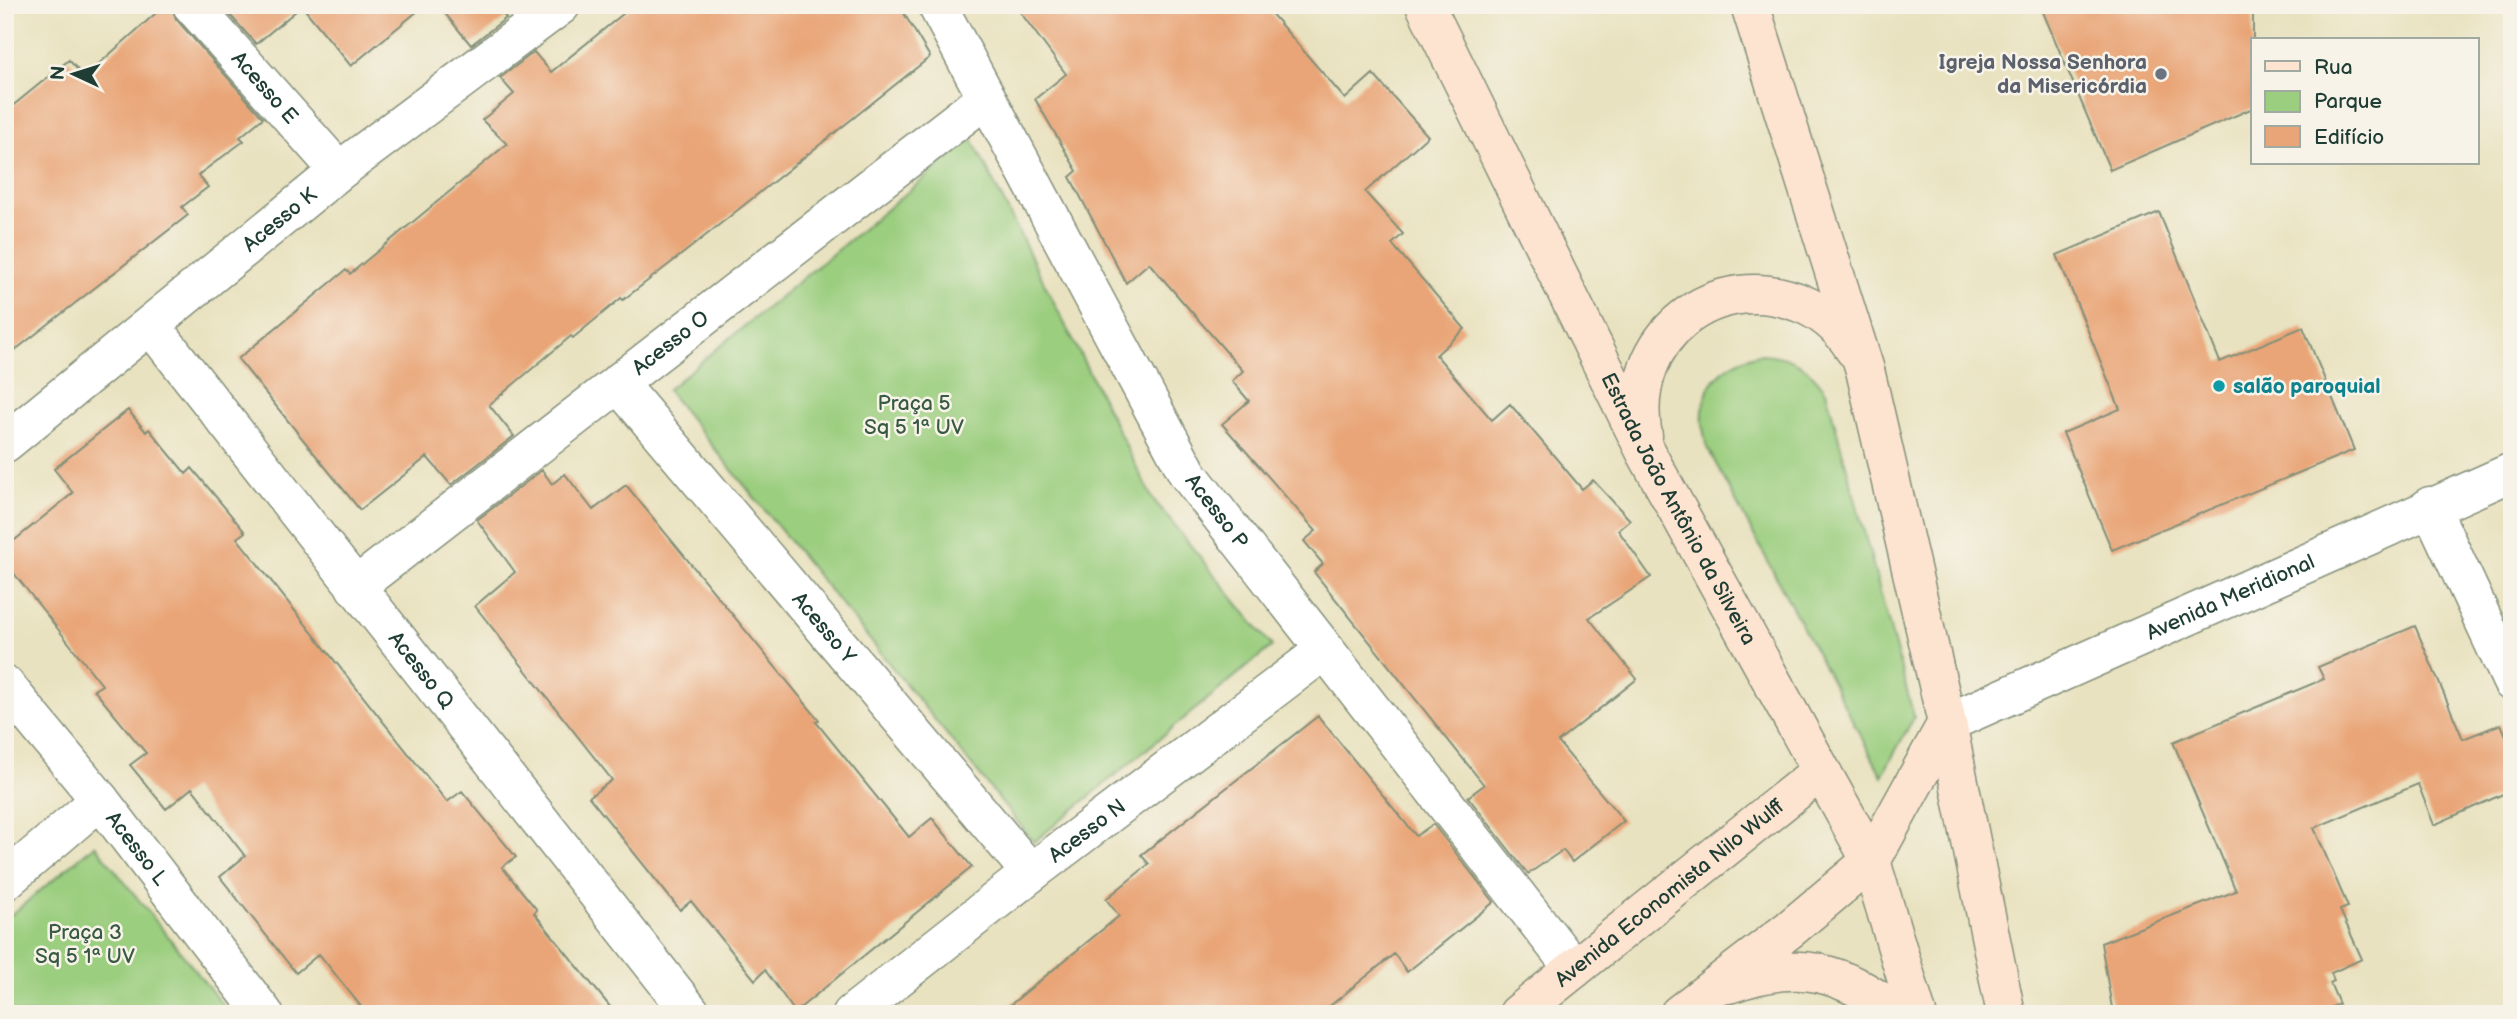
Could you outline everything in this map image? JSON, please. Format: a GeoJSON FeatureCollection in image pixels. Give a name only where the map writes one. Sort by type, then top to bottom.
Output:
{"type":"FeatureCollection","features":[{"type":"Feature","properties":{"kind":"main road","name":"Estrada João Antônio da Silveira"},"geometry":{"type":"LineString","coordinates":[[1425,5],[1646,451],[1871,861],[1917,1014]]}},
{"type":"Feature","properties":{"kind":"main road"},"geometry":{"type":"LineString","coordinates":[[1750,5],[1865,370],[1947,723],[2006,1014]]}},
{"type":"Feature","properties":{"kind":"main road"},"geometry":{"type":"LineString","coordinates":[[1646,451],[1639,415],[1643,379],[1658,345],[1683,318],[1714,300],[1751,293],[1787,297],[1820,312],[1847,337],[1865,370]]}},
{"type":"Feature","properties":{"kind":"main road"},"geometry":{"type":"LineString","coordinates":[[1679,1014],[1714,989],[1871,861],[1947,723]]}},
{"type":"Feature","properties":{"kind":"main road","name":"Avenida Economista Nilo Wulff"},"geometry":{"type":"LineString","coordinates":[[1518,1014],[1821,771]]}},
{"type":"Feature","properties":{"kind":"main road"},"geometry":{"type":"LineString","coordinates":[[1714,989],[1761,972],[1812,970],[1860,986],[1899,1014]]}},
{"type":"Feature","properties":{"kind":"street","name":"Acesso E"},"geometry":{"type":"LineString","coordinates":[[192,5],[339,171]]}},
{"type":"Feature","properties":{"kind":"street","name":"Acesso K"},"geometry":{"type":"LineString","coordinates":[[5,443],[152,327],[339,171],[561,5]]}},
{"type":"Feature","properties":{"kind":"street","name":"Acesso P"},"geometry":{"type":"LineString","coordinates":[[937,5],[1188,474],[1574,969]]}},
{"type":"Feature","properties":{"kind":"street","name":"Acesso O"},"geometry":{"type":"LineString","coordinates":[[355,587],[985,99]]}},
{"type":"Feature","properties":{"kind":"street","name":"Acesso Q"},"geometry":{"type":"LineString","coordinates":[[152,327],[692,1014]]}},
{"type":"Feature","properties":{"kind":"street","name":"Acesso Y"},"geometry":{"type":"LineString","coordinates":[[618,383],[1031,873]]}},
{"type":"Feature","properties":{"kind":"street","name":"Avenida Meridional"},"geometry":{"type":"LineString","coordinates":[[1947,723],[2430,506],[2512,472]]}},
{"type":"Feature","properties":{"kind":"street"},"geometry":{"type":"LineString","coordinates":[[2430,506],[2512,682]]}},
{"type":"Feature","properties":{"kind":"street","name":"Acesso N"},"geometry":{"type":"LineString","coordinates":[[852,1014],[1031,873],[1325,650]]}},
{"type":"Feature","properties":{"kind":"street","name":"Acesso L"},"geometry":{"type":"LineString","coordinates":[[5,685],[100,800],[264,1014]]}},
{"type":"Feature","properties":{"kind":"street"},"geometry":{"type":"LineString","coordinates":[[5,881],[100,800]]}},
{"type":"Feature","properties":{"kind":"green space","name":"Praça 5 Sq 5 1ª UV"},"geometry":{"type":"Polygon","coordinates":[[[972,139],[1152,498],[1272,646],[1034,842],[667,390],[972,139]]]}},
{"type":"Feature","properties":{"kind":"green space"},"geometry":{"type":"Polygon","coordinates":[[[1759,354],[1797,363],[1812,374],[1826,391],[1914,717],[1882,776],[1707,447],[1703,414],[1710,387],[1728,367],[1759,354]]]}},
{"type":"Feature","properties":{"kind":"green space","name":"Praça 3 Sq 5 1ª UV"},"geometry":{"type":"Polygon","coordinates":[[[95,845],[230,1014],[5,1014],[5,920],[95,845]]]}},
{"type":"Feature","properties":{"kind":"building"},"geometry":{"type":"Polygon","coordinates":[[[165,5],[171,5],[176,19],[263,118],[240,137],[244,141],[198,175],[208,187],[182,207],[188,215],[5,358],[5,112],[69,60],[84,77],[165,5]]]}},
{"type":"Feature","properties":{"kind":"building"},"geometry":{"type":"Polygon","coordinates":[[[221,5],[425,5],[351,66],[302,6],[256,44],[221,5]]]}},
{"type":"Feature","properties":{"kind":"building"},"geometry":{"type":"Polygon","coordinates":[[[438,5],[495,5],[506,18],[471,45],[438,5]]]}},
{"type":"Feature","properties":{"kind":"building"},"geometry":{"type":"Polygon","coordinates":[[[634,5],[899,5],[930,57],[690,248],[623,300],[621,298],[573,338],[571,336],[489,405],[514,436],[451,485],[427,457],[360,510],[238,359],[346,270],[350,274],[507,144],[482,120],[514,94],[500,78],[534,52],[551,72],[634,5]]]}},
{"type":"Feature","properties":{"kind":"building"},"geometry":{"type":"Polygon","coordinates":[[[1015,5],[1264,5],[1345,99],[1373,74],[1428,136],[1365,192],[1403,234],[1392,244],[1465,329],[1436,355],[1492,420],[1510,404],[1582,489],[1593,480],[1630,520],[1618,530],[1651,577],[1589,618],[1637,679],[1558,742],[1624,821],[1572,862],[1563,850],[1528,874],[1468,797],[1484,785],[1314,572],[1323,564],[1304,541],[1316,531],[1222,424],[1249,401],[1232,381],[1243,371],[1149,263],[1126,283],[1070,177],[1077,171],[1035,99],[1066,74],[1015,5]]]}},
{"type":"Feature","properties":{"kind":"building","name":"Igreja Nossa Senhora da Misericórdia"},"geometry":{"type":"Polygon","coordinates":[[[2040,5],[2253,5],[2251,109],[2110,170],[2040,5]]]}},
{"type":"Feature","properties":{"kind":"building","name":"salão paroquial"},"geometry":{"type":"Polygon","coordinates":[[[2159,212],[2220,362],[2303,327],[2354,450],[2112,550],[2063,433],[2120,409],[2057,255],[2159,212]]]}},
{"type":"Feature","properties":{"kind":"building"},"geometry":{"type":"Polygon","coordinates":[[[128,410],[146,432],[149,429],[186,474],[192,468],[245,532],[237,538],[447,802],[462,791],[516,857],[502,867],[537,910],[534,913],[616,1014],[367,1014],[319,954],[296,973],[220,877],[245,856],[192,788],[166,809],[130,765],[146,753],[94,690],[102,685],[5,562],[5,548],[73,493],[54,469],[128,410]]]}},
{"type":"Feature","properties":{"kind":"building"},"geometry":{"type":"Polygon","coordinates":[[[542,470],[552,484],[565,474],[593,510],[626,485],[819,720],[816,722],[909,837],[932,818],[972,867],[795,1012],[765,970],[755,980],[691,901],[680,910],[589,797],[612,780],[475,606],[515,572],[477,520],[542,470]]]}},
{"type":"Feature","properties":{"kind":"building"},"geometry":{"type":"Polygon","coordinates":[[[2415,626],[2463,739],[2501,724],[2512,749],[2512,790],[2434,825],[2418,784],[2314,828],[2348,907],[2340,910],[2362,959],[2331,973],[2334,981],[2330,983],[2339,1004],[2314,1014],[2113,1014],[2101,943],[2236,891],[2173,742],[2324,679],[2318,667],[2415,626]]]}},
{"type":"Feature","properties":{"kind":"building"},"geometry":{"type":"Polygon","coordinates":[[[1318,716],[1416,836],[1433,824],[1494,902],[1407,972],[1394,954],[1320,1014],[999,1014],[1119,916],[1106,899],[1149,864],[1141,855],[1318,716]]]}},
{"type":"Feature","properties":{"kind":"place","name":"Igreja Nossa Senhora da Misericórdia"},"geometry":{"type":"Point","coordinates":[2161,74]}},
{"type":"Feature","properties":{"kind":"place","name":"salão paroquial"},"geometry":{"type":"Point","coordinates":[2219,386]}}]}
